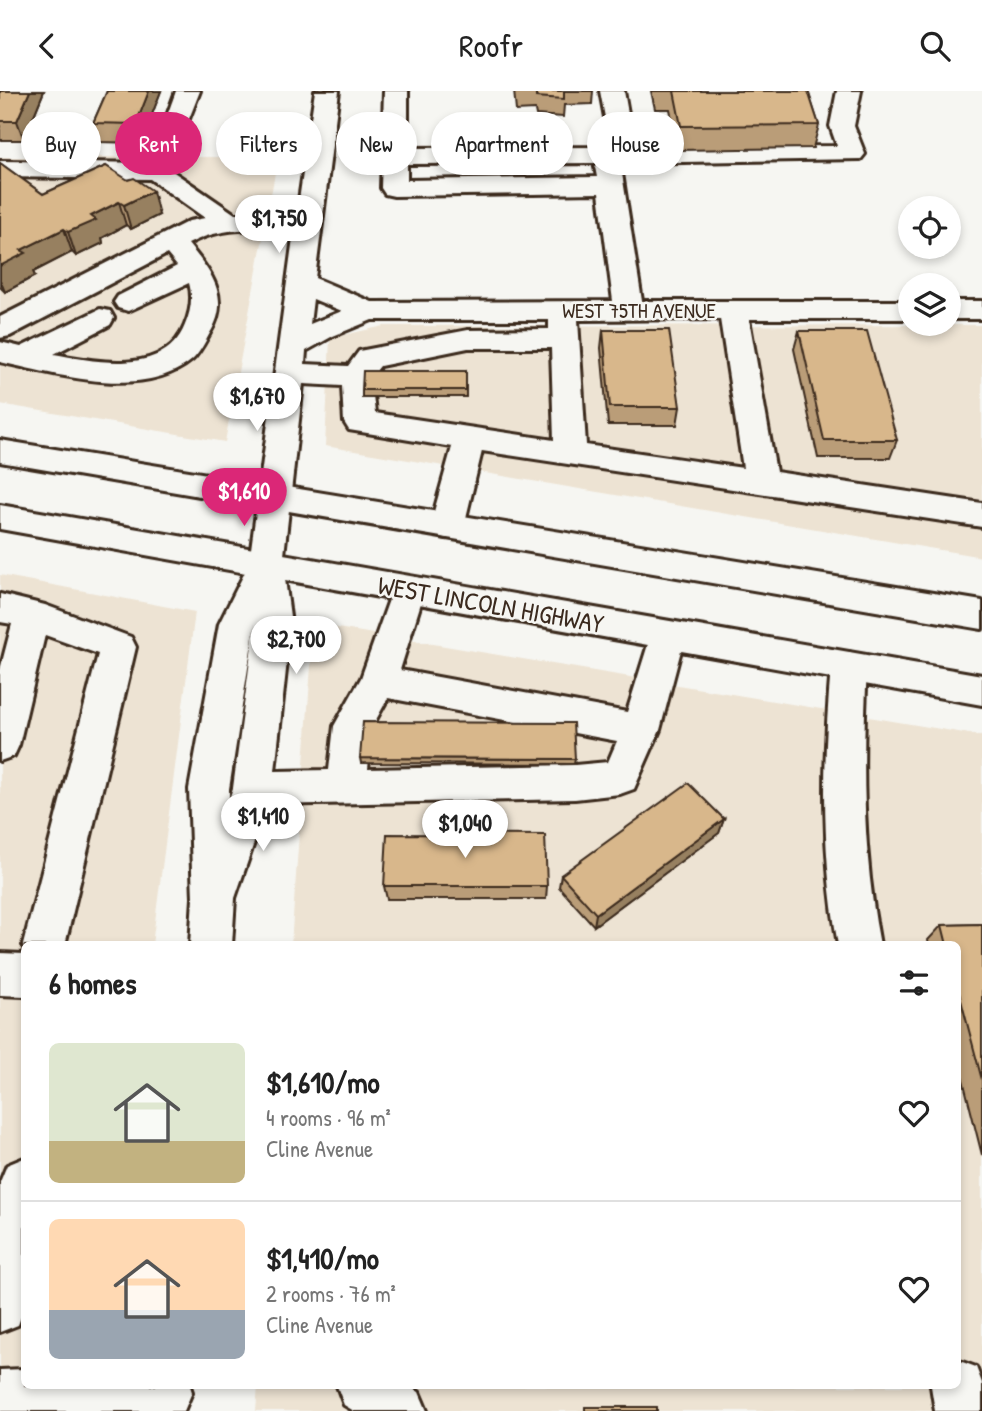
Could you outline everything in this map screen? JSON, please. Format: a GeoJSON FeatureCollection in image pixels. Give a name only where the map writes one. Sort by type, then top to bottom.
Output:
{"type":"FeatureCollection","features":[{"type":"Feature","properties":{"kind":"street"},"geometry":{"type":"LineString","coordinates":[[180,112],[188,91]]}},
{"type":"Feature","properties":{"kind":"street"},"geometry":{"type":"LineString","coordinates":[[214,898],[253,788],[273,624],[266,564],[300,282],[327,91]]}},
{"type":"Feature","properties":{"kind":"street"},"geometry":{"type":"LineString","coordinates":[[396,91],[396,112]]}},
{"type":"Feature","properties":{"kind":"street"},"geometry":{"type":"LineString","coordinates":[[612,91],[616,112]]}},
{"type":"Feature","properties":{"kind":"street"},"geometry":{"type":"LineString","coordinates":[[684,155],[852,154],[842,126],[849,91]]}},
{"type":"Feature","properties":{"kind":"street"},"geometry":{"type":"LineString","coordinates":[[417,156],[587,155]]}},
{"type":"Feature","properties":{"kind":"street"},"geometry":{"type":"LineString","coordinates":[[0,169],[156,171],[229,222]]}},
{"type":"Feature","properties":{"kind":"street"},"geometry":{"type":"LineString","coordinates":[[395,175],[394,188],[611,185]]}},
{"type":"Feature","properties":{"kind":"street"},"geometry":{"type":"LineString","coordinates":[[609,175],[629,310]]}},
{"type":"Feature","properties":{"kind":"street"},"geometry":{"type":"LineString","coordinates":[[0,298],[12,323],[199,227],[229,222],[308,222]]}},
{"type":"Feature","properties":{"kind":"street"},"geometry":{"type":"LineString","coordinates":[[12,354],[101,373],[135,373],[155,367],[178,355],[195,339],[206,313],[208,295],[205,284],[171,241]]}},
{"type":"Feature","properties":{"kind":"street"},"geometry":{"type":"LineString","coordinates":[[128,302],[194,269]]}},
{"type":"Feature","properties":{"kind":"street","name":"WEST 75TH AVENUE"},"geometry":{"type":"LineString","coordinates":[[300,282],[335,299],[369,311],[564,324],[629,310],[898,310]]}},
{"type":"Feature","properties":{"kind":"street"},"geometry":{"type":"LineString","coordinates":[[733,310],[761,482]]}},
{"type":"Feature","properties":{"kind":"street"},"geometry":{"type":"LineString","coordinates":[[961,310],[982,310]]}},
{"type":"Feature","properties":{"kind":"street","name":"WEST 75TH AVENUE"},"geometry":{"type":"LineString","coordinates":[[291,360],[323,329],[369,311]]}},
{"type":"Feature","properties":{"kind":"street"},"geometry":{"type":"LineString","coordinates":[[12,354],[100,318]]}},
{"type":"Feature","properties":{"kind":"street"},"geometry":{"type":"LineString","coordinates":[[572,454],[564,324],[370,358],[356,376],[360,422],[470,438],[572,454],[982,515]]}},
{"type":"Feature","properties":{"kind":"street"},"geometry":{"type":"LineString","coordinates":[[291,360],[356,376]]}},
{"type":"Feature","properties":{"kind":"street"},"geometry":{"type":"LineString","coordinates":[[447,526],[470,438]]}},
{"type":"Feature","properties":{"kind":"street"},"geometry":{"type":"LineString","coordinates":[[0,451],[982,615]]}},
{"type":"Feature","properties":{"kind":"street","name":"WEST LINCOLN HIGHWAY"},"geometry":{"type":"LineString","coordinates":[[0,517],[982,690]]}},
{"type":"Feature","properties":{"kind":"street"},"geometry":{"type":"LineString","coordinates":[[211,941],[214,898],[209,789],[237,624],[266,564]]}},
{"type":"Feature","properties":{"kind":"street"},"geometry":{"type":"LineString","coordinates":[[346,787],[354,726],[378,681],[408,590]]}},
{"type":"Feature","properties":{"kind":"street"},"geometry":{"type":"LineString","coordinates":[[0,745],[16,612],[118,647],[45,941]]}},
{"type":"Feature","properties":{"kind":"street"},"geometry":{"type":"LineString","coordinates":[[253,788],[575,782],[620,777],[641,730],[667,635]]}},
{"type":"Feature","properties":{"kind":"street"},"geometry":{"type":"LineString","coordinates":[[849,667],[842,821],[844,864],[858,941]]}},
{"type":"Feature","properties":{"kind":"street"},"geometry":{"type":"LineString","coordinates":[[378,681],[641,730]]}},
{"type":"Feature","properties":{"kind":"street"},"geometry":{"type":"LineString","coordinates":[[0,974],[21,975]]}},
{"type":"Feature","properties":{"kind":"street"},"geometry":{"type":"LineString","coordinates":[[0,1307],[21,1198]]}},
{"type":"Feature","properties":{"kind":"street"},"geometry":{"type":"LineString","coordinates":[[367,1389],[400,1411]]}},
{"type":"Feature","properties":{"kind":"street"},"geometry":{"type":"LineString","coordinates":[[958,1389],[962,1411]]}},
{"type":"Feature","properties":{"kind":"street"},"geometry":{"type":"LineString","coordinates":[[2,1401],[166,1396]]}},
{"type":"Feature","properties":{"kind":"shaded area"},"geometry":{"type":"Polygon","coordinates":[[[0,157],[21,157],[21,175],[101,175],[101,157],[115,157],[115,175],[202,175],[202,157],[216,157],[216,175],[275,175],[225,442],[0,404],[0,157]]]}},
{"type":"Feature","properties":{"kind":"shaded area"},"geometry":{"type":"Polygon","coordinates":[[[898,325],[898,336],[961,336],[961,325],[982,325],[982,557],[325,446],[330,338],[384,326],[898,325]]]}},
{"type":"Feature","properties":{"kind":"shaded area"},"geometry":{"type":"Polygon","coordinates":[[[0,575],[195,612],[153,941],[21,941],[21,1389],[0,1411],[0,575]]]}},
{"type":"Feature","properties":{"kind":"shaded area"},"geometry":{"type":"Polygon","coordinates":[[[314,624],[982,736],[982,1411],[256,1411],[258,1389],[961,1389],[961,941],[291,941],[314,624]]]}},
{"type":"Feature","properties":{"kind":"building"},"geometry":{"type":"Polygon","coordinates":[[[0,91],[30,91],[17,121],[0,121],[0,91]]]}},
{"type":"Feature","properties":{"kind":"building"},"geometry":{"type":"Polygon","coordinates":[[[107,91],[149,91],[141,112],[115,112],[115,124],[101,123],[101,112],[98,112],[107,91]]]}},
{"type":"Feature","properties":{"kind":"building"},"geometry":{"type":"Polygon","coordinates":[[[516,91],[564,91],[564,99],[536,97],[536,92],[516,91]]]}},
{"type":"Feature","properties":{"kind":"building"},"geometry":{"type":"Polygon","coordinates":[[[674,91],[808,91],[819,125],[684,126],[684,112],[678,112],[674,91]]]}},
{"type":"Feature","properties":{"kind":"building"},"geometry":{"type":"Polygon","coordinates":[[[0,163],[43,194],[86,175],[101,175],[101,168],[106,166],[115,172],[115,175],[128,180],[134,178],[153,191],[124,205],[119,202],[91,216],[96,220],[68,232],[64,229],[21,250],[26,253],[0,266],[0,163]]]}},
{"type":"Feature","properties":{"kind":"building"},"geometry":{"type":"Polygon","coordinates":[[[603,330],[669,330],[680,407],[610,407],[603,330]]]}},
{"type":"Feature","properties":{"kind":"building"},"geometry":{"type":"Polygon","coordinates":[[[799,331],[867,331],[897,440],[824,440],[799,331]]]}},
{"type":"Feature","properties":{"kind":"building"},"geometry":{"type":"Polygon","coordinates":[[[363,371],[466,371],[466,390],[362,390],[363,371]]]}},
{"type":"Feature","properties":{"kind":"building"},"geometry":{"type":"Polygon","coordinates":[[[363,722],[573,723],[575,759],[360,758],[363,722]]]}},
{"type":"Feature","properties":{"kind":"building"},"geometry":{"type":"Polygon","coordinates":[[[688,783],[724,819],[596,914],[561,875],[688,783]]]}},
{"type":"Feature","properties":{"kind":"building"},"geometry":{"type":"Polygon","coordinates":[[[387,834],[545,835],[547,886],[384,886],[387,834]]]}},
{"type":"Feature","properties":{"kind":"building"},"geometry":{"type":"Polygon","coordinates":[[[982,924],[982,1080],[961,1000],[961,941],[946,941],[942,925],[982,924]]]}},
{"type":"Feature","properties":{"kind":"building"},"geometry":{"type":"Polygon","coordinates":[[[585,1407],[657,1407],[657,1411],[585,1411],[585,1407]]]}}]}
